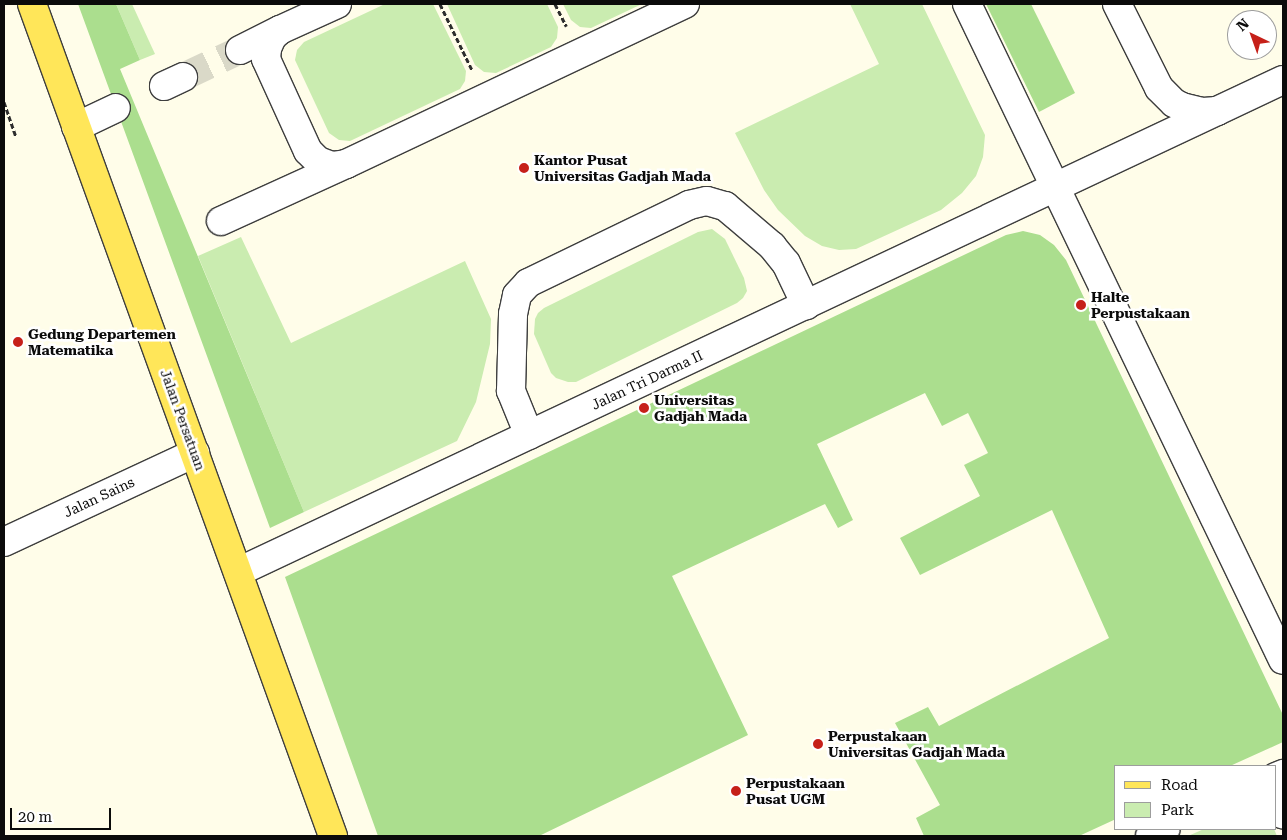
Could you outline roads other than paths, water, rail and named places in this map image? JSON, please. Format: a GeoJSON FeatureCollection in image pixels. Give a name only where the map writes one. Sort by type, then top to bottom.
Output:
{"type":"FeatureCollection","features":[{"type":"Feature","properties":{"kind":"main road","name":"Jalan Persatuan"},"geometry":{"type":"LineString","coordinates":[[32,4],[333,836]]}},
{"type":"Feature","properties":{"kind":"street"},"geometry":{"type":"LineString","coordinates":[[240,50],[337,4]]}},
{"type":"Feature","properties":{"kind":"street"},"geometry":{"type":"LineString","coordinates":[[221,220],[346,164],[685,4]]}},
{"type":"Feature","properties":{"kind":"street"},"geometry":{"type":"LineString","coordinates":[[967,4],[1283,660]]}},
{"type":"Feature","properties":{"kind":"street"},"geometry":{"type":"LineString","coordinates":[[1117,4],[1152,75],[1166,96],[1174,103],[1191,110],[1217,111]]}},
{"type":"Feature","properties":{"kind":"street"},"geometry":{"type":"LineString","coordinates":[[280,30],[269,42],[266,60],[308,151],[318,161],[332,166],[346,164]]}},
{"type":"Feature","properties":{"kind":"street","name":"Jalan Tri Darma II"},"geometry":{"type":"LineString","coordinates":[[238,572],[1283,80]]}},
{"type":"Feature","properties":{"kind":"street"},"geometry":{"type":"LineString","coordinates":[[76,127],[116,108]]}},
{"type":"Feature","properties":{"kind":"street"},"geometry":{"type":"LineString","coordinates":[[529,435],[511,391],[513,304],[521,289],[528,283],[689,205],[707,202],[725,206],[772,246],[786,263],[806,305]]}},
{"type":"Feature","properties":{"kind":"street","name":"Jalan Sains"},"geometry":{"type":"LineString","coordinates":[[4,542],[195,453]]}},
{"type":"Feature","properties":{"kind":"street"},"geometry":{"type":"LineString","coordinates":[[1277,801],[1283,815]]}},
{"type":"Feature","properties":{"kind":"street"},"geometry":{"type":"LineString","coordinates":[[1150,836],[1164,830]]}},
{"type":"Feature","properties":{"kind":"tunnel"},"geometry":{"type":"LineString","coordinates":[[183,77],[240,50]]}},
{"type":"Feature","properties":{"kind":"place","name":"Kantor Pusat Universitas Gadjah Mada"},"geometry":{"type":"Point","coordinates":[524,168]}},
{"type":"Feature","properties":{"kind":"place","name":"Halte Perpustakaan"},"geometry":{"type":"Point","coordinates":[1081,305]}},
{"type":"Feature","properties":{"kind":"place","name":"Gedung Departemen Matematika"},"geometry":{"type":"Point","coordinates":[18,342]}},
{"type":"Feature","properties":{"kind":"place","name":"Universitas Gadjah Mada"},"geometry":{"type":"Point","coordinates":[644,408]}},
{"type":"Feature","properties":{"kind":"place","name":"Perpustakaan Universitas Gadjah Mada"},"geometry":{"type":"Point","coordinates":[818,744]}},
{"type":"Feature","properties":{"kind":"place","name":"Perpustakaan Pusat UGM"},"geometry":{"type":"Point","coordinates":[736,791]}}]}
